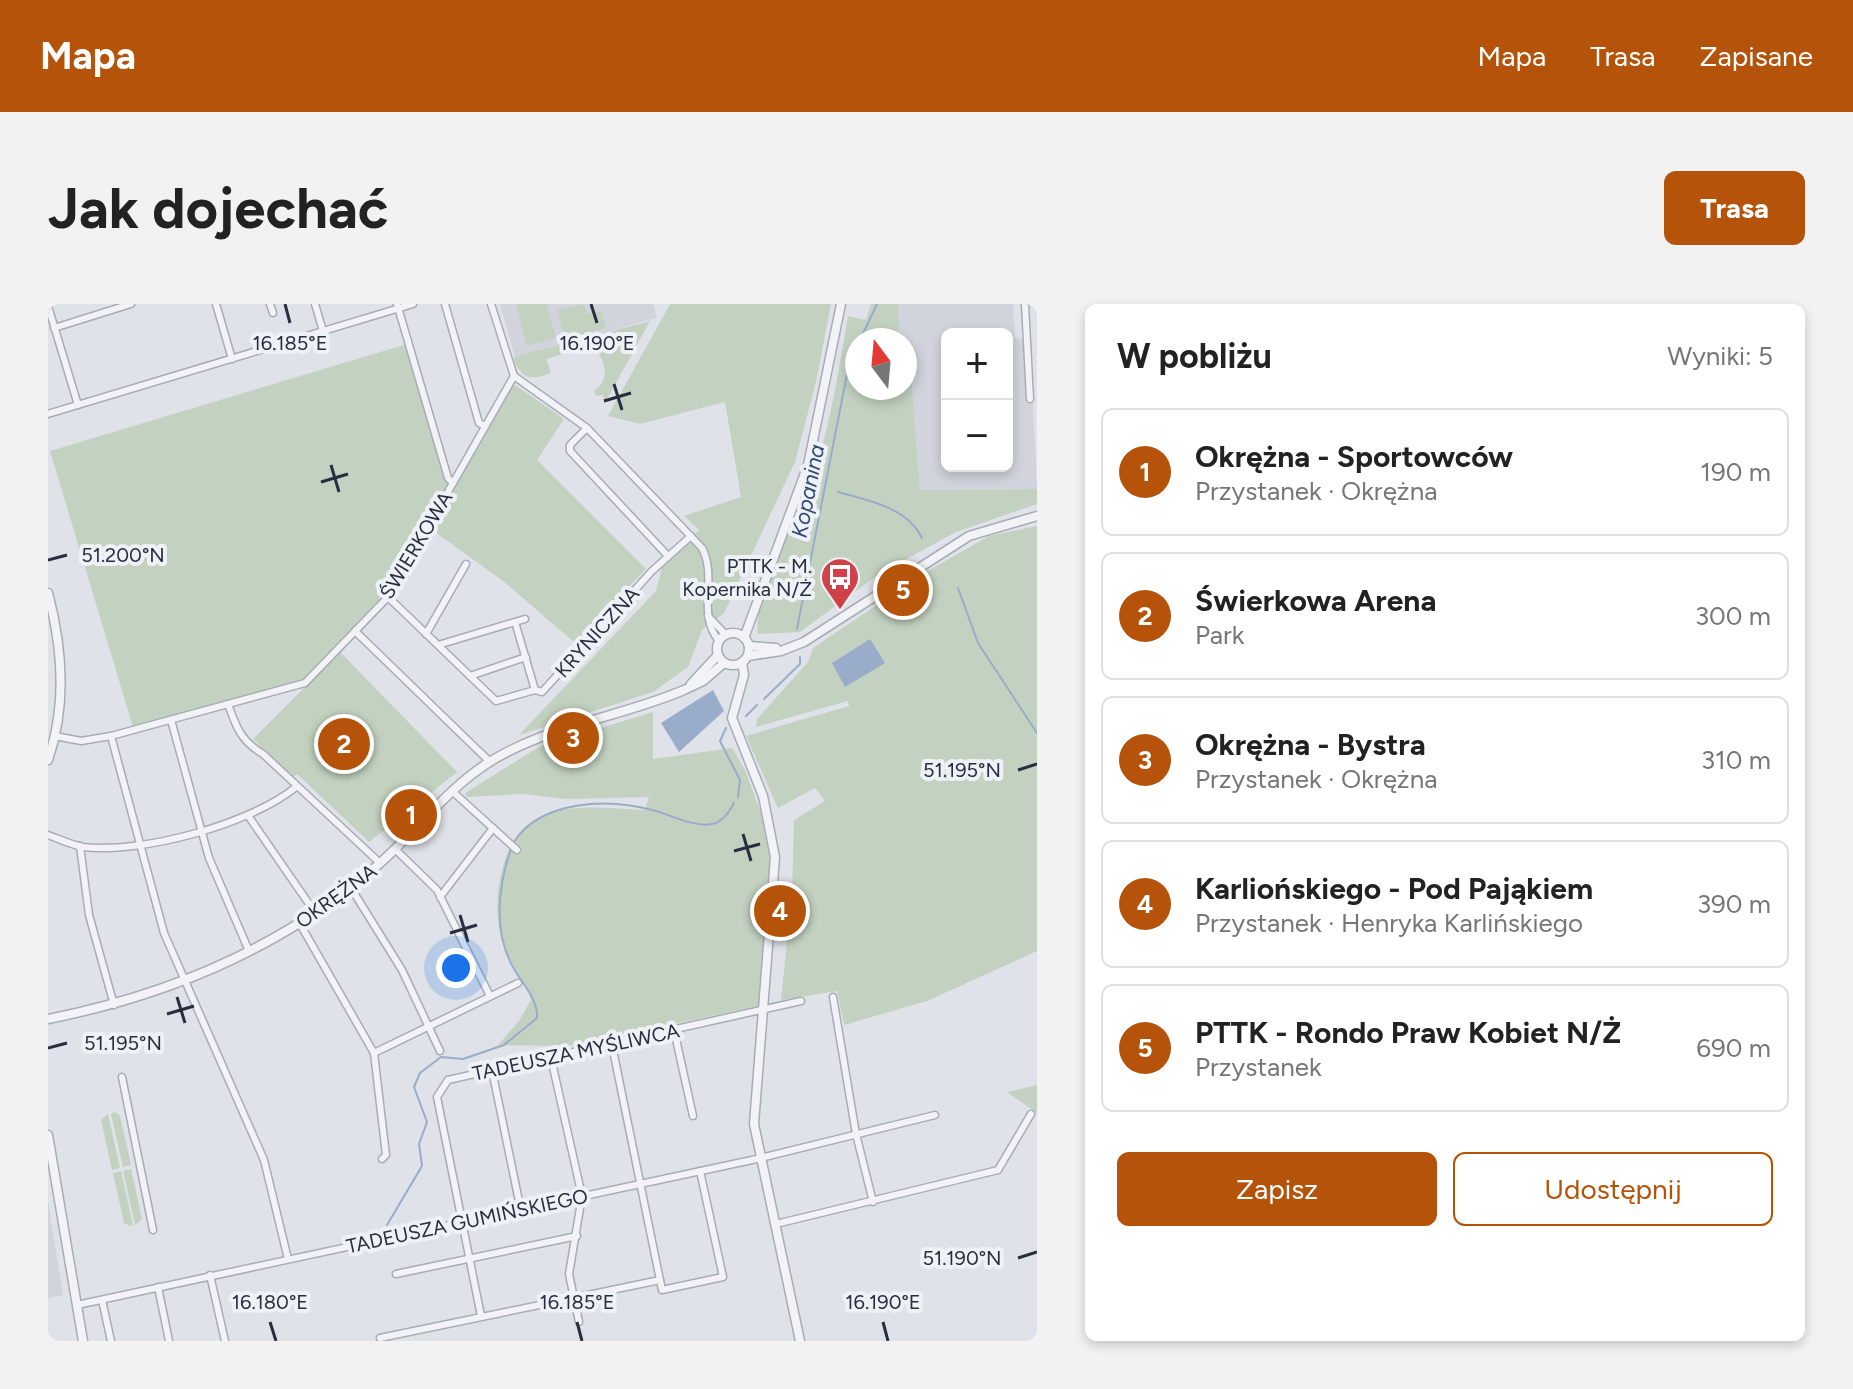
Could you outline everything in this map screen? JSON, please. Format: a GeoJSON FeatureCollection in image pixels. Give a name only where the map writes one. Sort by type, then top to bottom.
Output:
{"type":"FeatureCollection","features":[{"type":"Feature","properties":{"kind":"street"},"geometry":{"type":"LineString","coordinates":[[54,328],[131,304]]}},
{"type":"Feature","properties":{"kind":"street"},"geometry":{"type":"LineString","coordinates":[[216,304],[232,359]]}},
{"type":"Feature","properties":{"kind":"street"},"geometry":{"type":"LineString","coordinates":[[270,304],[273,313]]}},
{"type":"Feature","properties":{"kind":"street"},"geometry":{"type":"LineString","coordinates":[[315,304],[323,331]]}},
{"type":"Feature","properties":{"kind":"street"},"geometry":{"type":"LineString","coordinates":[[48,414],[398,306],[413,304]]}},
{"type":"Feature","properties":{"kind":"street"},"geometry":{"type":"LineString","coordinates":[[445,304],[479,423],[485,426]]}},
{"type":"Feature","properties":{"kind":"street"},"geometry":{"type":"LineString","coordinates":[[491,304],[514,376],[587,428],[705,553],[708,616],[734,649],[739,685],[732,718],[763,796],[775,857],[754,1116],[800,1341]]}},
{"type":"Feature","properties":{"kind":"street","name":"OKRĘŻNA"},"geometry":{"type":"LineString","coordinates":[[48,1019],[114,1005],[183,981],[249,951],[300,924],[351,888],[452,791],[490,762],[553,732],[684,690],[703,681],[734,649],[797,502],[808,465],[841,304]]}},
{"type":"Feature","properties":{"kind":"street"},"geometry":{"type":"LineString","coordinates":[[1025,304],[1030,399]]}},
{"type":"Feature","properties":{"kind":"street"},"geometry":{"type":"LineString","coordinates":[[48,306],[78,405]]}},
{"type":"Feature","properties":{"kind":"street"},"geometry":{"type":"LineString","coordinates":[[398,306],[448,478],[453,483]]}},
{"type":"Feature","properties":{"kind":"street","name":"ŚWIERKOWA"},"geometry":{"type":"LineString","coordinates":[[55,736],[81,741],[111,736],[305,683],[388,597],[514,376]]}},
{"type":"Feature","properties":{"kind":"street"},"geometry":{"type":"LineString","coordinates":[[587,428],[570,445],[570,451],[668,556]]}},
{"type":"Feature","properties":{"kind":"street"},"geometry":{"type":"LineString","coordinates":[[734,649],[792,646],[816,637],[969,536],[1037,516]]}},
{"type":"Feature","properties":{"kind":"street","name":"KRYNICZNA"},"geometry":{"type":"LineString","coordinates":[[388,597],[496,701],[535,690],[542,692],[668,556],[691,536]]}},
{"type":"Feature","properties":{"kind":"street"},"geometry":{"type":"LineString","coordinates":[[426,634],[466,564]]}},
{"type":"Feature","properties":{"kind":"street"},"geometry":{"type":"LineString","coordinates":[[48,593],[62,665],[55,736],[48,760]]}},
{"type":"Feature","properties":{"kind":"street"},"geometry":{"type":"LineString","coordinates":[[438,645],[525,619]]}},
{"type":"Feature","properties":{"kind":"street"},"geometry":{"type":"LineString","coordinates":[[515,622],[535,690]]}},
{"type":"Feature","properties":{"kind":"street"},"geometry":{"type":"LineString","coordinates":[[355,631],[490,762]]}},
{"type":"Feature","properties":{"kind":"street"},"geometry":{"type":"LineString","coordinates":[[470,676],[526,657]]}},
{"type":"Feature","properties":{"kind":"street"},"geometry":{"type":"LineString","coordinates":[[228,704],[241,738],[380,863]]}},
{"type":"Feature","properties":{"kind":"street"},"geometry":{"type":"LineString","coordinates":[[171,720],[200,830],[249,951]]}},
{"type":"Feature","properties":{"kind":"street"},"geometry":{"type":"LineString","coordinates":[[111,736],[164,933],[264,1160],[288,1259]]}},
{"type":"Feature","properties":{"kind":"street"},"geometry":{"type":"LineString","coordinates":[[48,835],[80,846],[110,848],[140,844],[249,817],[296,787]]}},
{"type":"Feature","properties":{"kind":"street"},"geometry":{"type":"LineString","coordinates":[[452,791],[517,850]]}},
{"type":"Feature","properties":{"kind":"street"},"geometry":{"type":"LineString","coordinates":[[249,817],[316,914]]}},
{"type":"Feature","properties":{"kind":"street"},"geometry":{"type":"LineString","coordinates":[[440,897],[493,828]]}},
{"type":"Feature","properties":{"kind":"street"},"geometry":{"type":"LineString","coordinates":[[80,846],[89,915],[114,1005]]}},
{"type":"Feature","properties":{"kind":"street"},"geometry":{"type":"LineString","coordinates":[[395,849],[440,897],[490,996]]}},
{"type":"Feature","properties":{"kind":"street"},"geometry":{"type":"LineString","coordinates":[[351,888],[402,970],[431,1025],[440,1051]]}},
{"type":"Feature","properties":{"kind":"street"},"geometry":{"type":"LineString","coordinates":[[300,924],[374,1053],[386,1155],[382,1159]]}},
{"type":"Feature","properties":{"kind":"street"},"geometry":{"type":"LineString","coordinates":[[374,1053],[518,983]]}},
{"type":"Feature","properties":{"kind":"street"},"geometry":{"type":"LineString","coordinates":[[833,997],[856,1134],[873,1202]]}},
{"type":"Feature","properties":{"kind":"street","name":"TADEUSZA MYŚLIWCA"},"geometry":{"type":"LineString","coordinates":[[481,1316],[460,1224],[437,1097],[448,1080],[801,1001]]}},
{"type":"Feature","properties":{"kind":"street"},"geometry":{"type":"LineString","coordinates":[[674,1030],[693,1116]]}},
{"type":"Feature","properties":{"kind":"street"},"geometry":{"type":"LineString","coordinates":[[612,1045],[662,1290],[723,1277],[700,1171]]}},
{"type":"Feature","properties":{"kind":"street"},"geometry":{"type":"LineString","coordinates":[[551,1058],[582,1196],[569,1267],[579,1322]]}},
{"type":"Feature","properties":{"kind":"street"},"geometry":{"type":"LineString","coordinates":[[492,1070],[521,1211]]}},
{"type":"Feature","properties":{"kind":"street"},"geometry":{"type":"LineString","coordinates":[[122,1077],[153,1230]]}},
{"type":"Feature","properties":{"kind":"street"},"geometry":{"type":"LineString","coordinates":[[776,1224],[998,1170],[1031,1114]]}},
{"type":"Feature","properties":{"kind":"street","name":"TADEUSZA GUMIŃSKIEGO"},"geometry":{"type":"LineString","coordinates":[[77,1305],[761,1158],[935,1115]]}},
{"type":"Feature","properties":{"kind":"street"},"geometry":{"type":"LineString","coordinates":[[48,1135],[83,1341]]}},
{"type":"Feature","properties":{"kind":"street"},"geometry":{"type":"LineString","coordinates":[[396,1274],[577,1236]]}},
{"type":"Feature","properties":{"kind":"street"},"geometry":{"type":"LineString","coordinates":[[210,1275],[225,1341]]}},
{"type":"Feature","properties":{"kind":"street"},"geometry":{"type":"LineString","coordinates":[[380,1338],[660,1280]]}},
{"type":"Feature","properties":{"kind":"street"},"geometry":{"type":"LineString","coordinates":[[158,1287],[169,1341]]}},
{"type":"Feature","properties":{"kind":"street"},"geometry":{"type":"LineString","coordinates":[[102,1300],[111,1341]]}},
{"type":"Feature","properties":{"kind":"shaded area"},"geometry":{"type":"Polygon","coordinates":[[[500,304],[653,304],[657,318],[515,357],[500,304]]]}},
{"type":"Feature","properties":{"kind":"shaded area"},"geometry":{"type":"Polygon","coordinates":[[[898,304],[1013,304],[1015,338],[1030,340],[1037,489],[920,490],[913,400],[917,400],[917,328],[899,328],[898,304]]]}},
{"type":"Feature","properties":{"kind":"shaded area"},"geometry":{"type":"Polygon","coordinates":[[[48,1201],[63,1295],[48,1298],[48,1201]]]}},
{"type":"Feature","properties":{"kind":"green space"},"geometry":{"type":"Polygon","coordinates":[[[516,304],[547,304],[556,338],[527,346],[516,304]]]}},
{"type":"Feature","properties":{"kind":"green space"},"geometry":{"type":"Polygon","coordinates":[[[584,304],[587,314],[601,311],[606,328],[565,338],[557,310],[584,304]]]}},
{"type":"Feature","properties":{"kind":"green space"},"geometry":{"type":"Polygon","coordinates":[[[670,304],[831,304],[816,382],[795,462],[724,613],[702,630],[688,667],[653,692],[519,735],[656,591],[662,567],[699,530],[684,516],[741,497],[725,402],[640,424],[608,416],[670,304]]]}},
{"type":"Feature","properties":{"kind":"green space"},"geometry":{"type":"Polygon","coordinates":[[[871,304],[898,304],[899,328],[846,328],[848,316],[866,320],[871,304]]]}},
{"type":"Feature","properties":{"kind":"green space"},"geometry":{"type":"Polygon","coordinates":[[[650,321],[605,403],[603,395],[596,396],[594,390],[599,387],[605,372],[597,352],[630,343],[629,335],[615,339],[616,344],[583,348],[546,359],[551,373],[538,377],[525,375],[514,361],[514,357],[650,321]]]}},
{"type":"Feature","properties":{"kind":"green space"},"geometry":{"type":"Polygon","coordinates":[[[845,333],[845,400],[913,400],[920,490],[1037,489],[1037,504],[956,532],[879,574],[800,632],[758,634],[762,598],[814,473],[834,395],[845,333]]]}},
{"type":"Feature","properties":{"kind":"green space"},"geometry":{"type":"Polygon","coordinates":[[[407,344],[448,486],[384,596],[303,681],[133,727],[50,451],[407,344]]]}},
{"type":"Feature","properties":{"kind":"green space"},"geometry":{"type":"Polygon","coordinates":[[[515,385],[564,419],[537,460],[646,569],[575,643],[503,581],[431,529],[509,389],[515,385]]]}},
{"type":"Feature","properties":{"kind":"green space"},"geometry":{"type":"Polygon","coordinates":[[[1037,526],[1037,951],[927,1001],[844,1025],[837,991],[781,1000],[792,894],[794,820],[825,801],[815,788],[778,808],[746,736],[849,706],[848,701],[756,727],[757,719],[808,662],[813,648],[926,572],[989,536],[1037,526]]]}},
{"type":"Feature","properties":{"kind":"green space"},"geometry":{"type":"Polygon","coordinates":[[[340,652],[457,772],[369,842],[297,774],[293,777],[253,739],[340,652]]]}},
{"type":"Feature","properties":{"kind":"green space"},"geometry":{"type":"Polygon","coordinates":[[[653,712],[653,759],[732,748],[745,770],[771,840],[759,1006],[569,1046],[498,1045],[519,1021],[531,1000],[505,949],[498,922],[499,885],[512,844],[524,827],[559,810],[645,810],[649,797],[565,799],[524,794],[467,797],[465,793],[539,747],[653,712]]]}},
{"type":"Feature","properties":{"kind":"green space"},"geometry":{"type":"Polygon","coordinates":[[[1037,1085],[1037,1113],[1007,1092],[1037,1085]]]}},
{"type":"Feature","properties":{"kind":"green space"},"geometry":{"type":"Polygon","coordinates":[[[115,1112],[120,1116],[131,1165],[123,1167],[111,1114],[115,1112]]]}},
{"type":"Feature","properties":{"kind":"green space"},"geometry":{"type":"Polygon","coordinates":[[[108,1114],[120,1168],[112,1170],[101,1120],[108,1114]]]}},
{"type":"Feature","properties":{"kind":"green space"},"geometry":{"type":"Polygon","coordinates":[[[131,1169],[142,1219],[135,1225],[123,1171],[131,1169]]]}},
{"type":"Feature","properties":{"kind":"green space"},"geometry":{"type":"Polygon","coordinates":[[[121,1171],[133,1225],[130,1226],[124,1223],[113,1173],[121,1171]]]}},
{"type":"Feature","properties":{"kind":"water"},"geometry":{"type":"Polygon","coordinates":[[[870,639],[885,663],[845,687],[832,663],[870,639]]]}},
{"type":"Feature","properties":{"kind":"water"},"geometry":{"type":"Polygon","coordinates":[[[713,690],[724,711],[679,752],[661,723],[713,690]]]}},
{"type":"Feature","properties":{"kind":"waterway","name":"Kopanina"},"geometry":{"type":"LineString","coordinates":[[866,328],[877,304]]}},
{"type":"Feature","properties":{"kind":"waterway","name":"Kopanina"},"geometry":{"type":"LineString","coordinates":[[797,629],[845,384]]}},
{"type":"Feature","properties":{"kind":"waterway"},"geometry":{"type":"LineString","coordinates":[[838,492],[897,512],[915,527],[922,538]]}},
{"type":"Feature","properties":{"kind":"waterway"},"geometry":{"type":"LineString","coordinates":[[958,588],[978,643],[1037,733]]}},
{"type":"Feature","properties":{"kind":"waterway","name":"Kopanina"},"geometry":{"type":"LineString","coordinates":[[764,699],[800,664],[800,657]]}},
{"type":"Feature","properties":{"kind":"waterway","name":"Kopanina"},"geometry":{"type":"LineString","coordinates":[[746,716],[757,705]]}},
{"type":"Feature","properties":{"kind":"waterway","name":"Kopanina"},"geometry":{"type":"LineString","coordinates":[[726,728],[720,741],[740,780],[738,797]]}},
{"type":"Feature","properties":{"kind":"waterway","name":"Kopanina"},"geometry":{"type":"LineString","coordinates":[[514,842],[526,828],[541,818],[577,806],[635,806],[705,825],[722,819],[734,803]]}},
{"type":"Feature","properties":{"kind":"waterway","name":"Kopanina"},"geometry":{"type":"LineString","coordinates":[[387,1225],[422,1166],[419,1144],[427,1122],[414,1087],[420,1073],[441,1057],[463,1059],[504,1045],[537,1018],[532,998],[513,967],[502,939],[501,893],[511,849]]}},
{"type":"Feature","properties":{"kind":"place","name":"PTTK - Rondo Praw Kobiet N/Ż"},"geometry":{"type":"Point","coordinates":[903,590]}},
{"type":"Feature","properties":{"kind":"place","name":"PTTK - M. Kopernika N/Ż"},"geometry":{"type":"Point","coordinates":[840,611]}},
{"type":"Feature","properties":{"kind":"place","name":"Okrężna - Bystra"},"geometry":{"type":"Point","coordinates":[573,738]}},
{"type":"Feature","properties":{"kind":"place","name":"Świerkowa Arena"},"geometry":{"type":"Point","coordinates":[344,744]}},
{"type":"Feature","properties":{"kind":"place","name":"Okrężna - Sportowców"},"geometry":{"type":"Point","coordinates":[411,815]}},
{"type":"Feature","properties":{"kind":"place","name":"Karliońskiego - Pod Pająkiem"},"geometry":{"type":"Point","coordinates":[780,911]}}]}
